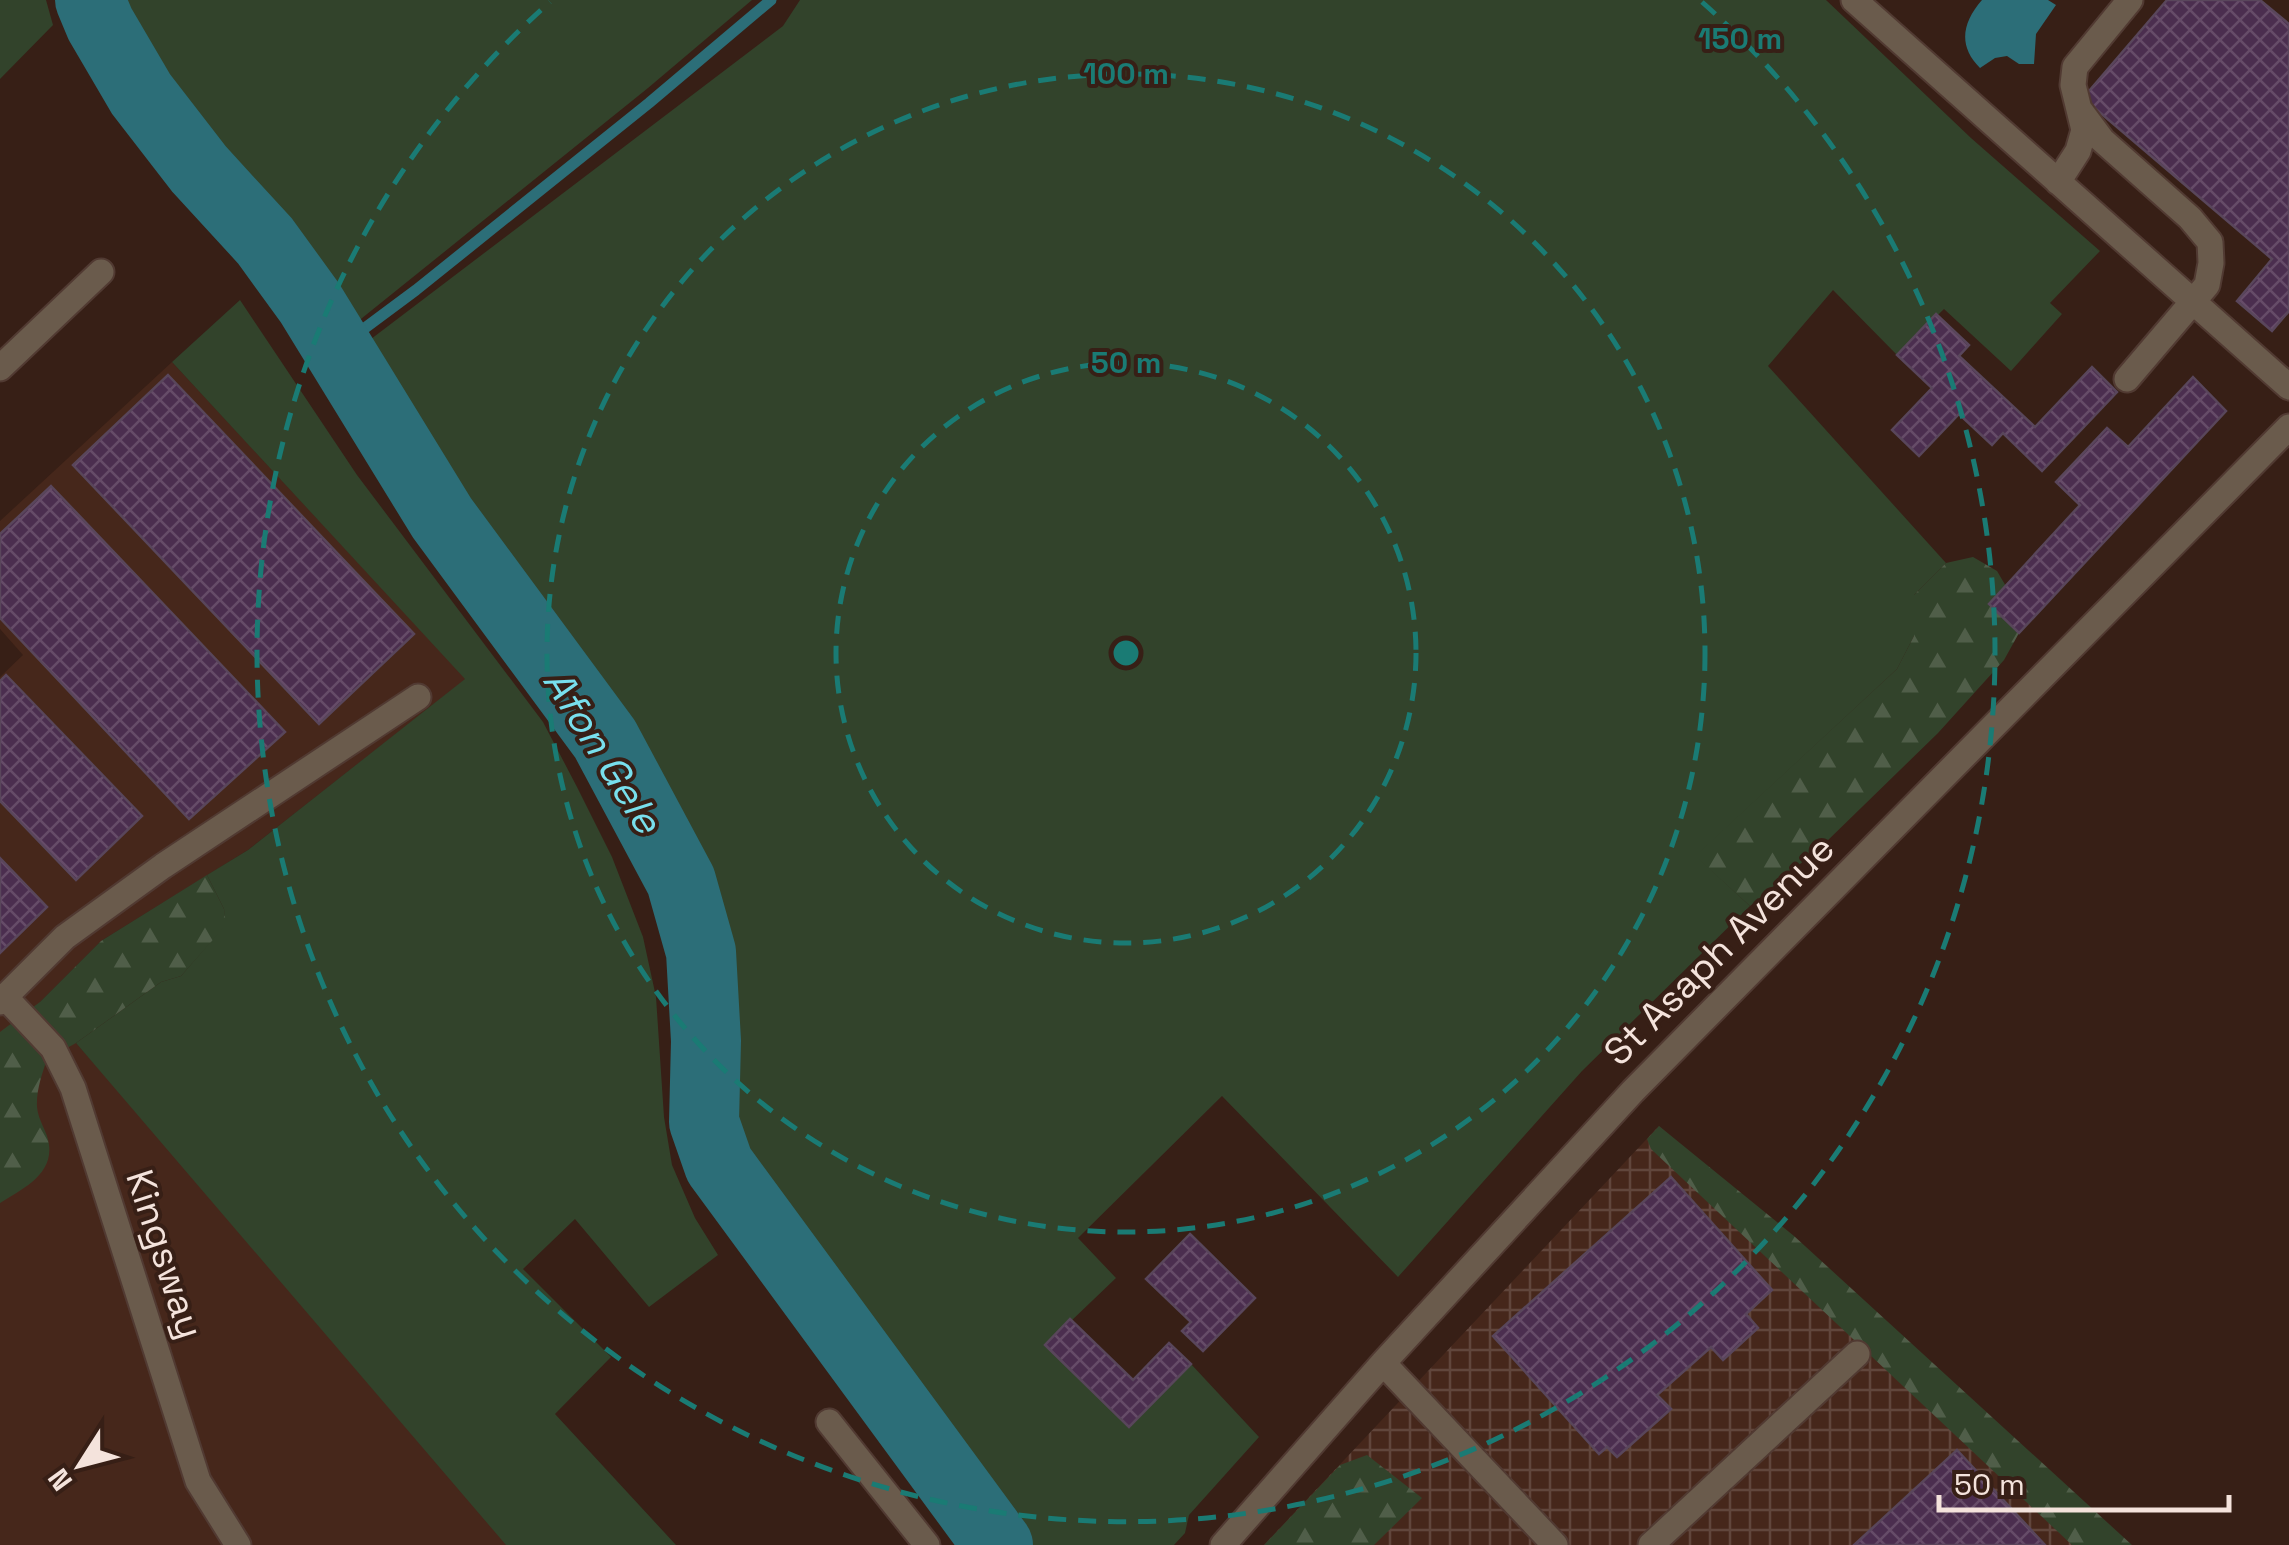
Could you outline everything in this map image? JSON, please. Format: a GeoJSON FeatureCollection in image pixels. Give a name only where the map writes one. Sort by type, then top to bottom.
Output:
{"type":"FeatureCollection","features":[{"type":"Feature","properties":{"kind":"street"},"geometry":{"type":"LineString","coordinates":[[1854,0],[2289,387]]}},
{"type":"Feature","properties":{"kind":"street"},"geometry":{"type":"LineString","coordinates":[[2058,182],[2078,151],[2084,130],[2072,85],[2075,67],[2130,0]]}},
{"type":"Feature","properties":{"kind":"street"},"geometry":{"type":"LineString","coordinates":[[2079,109],[2102,140],[2190,218],[2210,242],[2207,285],[2127,378]]}},
{"type":"Feature","properties":{"kind":"street"},"geometry":{"type":"LineString","coordinates":[[0,368],[101,272]]}},
{"type":"Feature","properties":{"kind":"street","name":"St Asaph Avenue"},"geometry":{"type":"LineString","coordinates":[[1223,1545],[1383,1362],[1632,1091],[2289,427]]}},
{"type":"Feature","properties":{"kind":"street"},"geometry":{"type":"LineString","coordinates":[[2,1000],[65,937],[135,886],[418,698]]}},
{"type":"Feature","properties":{"kind":"street","name":"Kingsway"},"geometry":{"type":"LineString","coordinates":[[2,1000],[53,1048],[73,1088],[198,1481],[238,1545]]}},
{"type":"Feature","properties":{"kind":"street"},"geometry":{"type":"LineString","coordinates":[[1651,1545],[1857,1354]]}},
{"type":"Feature","properties":{"kind":"street"},"geometry":{"type":"LineString","coordinates":[[1383,1362],[1555,1545]]}},
{"type":"Feature","properties":{"kind":"street"},"geometry":{"type":"LineString","coordinates":[[829,1422],[927,1545]]}},
{"type":"Feature","properties":{"kind":"shaded area"},"geometry":{"type":"Polygon","coordinates":[[[172,362],[466,679],[248,850],[101,941],[40,1002],[414,1426],[529,1545],[0,1545],[0,677],[23,655],[0,629],[0,521],[172,362]]]}},
{"type":"Feature","properties":{"kind":"shaded area"},"geometry":{"type":"Polygon","coordinates":[[[1659,1126],[2111,1545],[1264,1545],[1659,1126]]]}},
{"type":"Feature","properties":{"kind":"green space"},"geometry":{"type":"Polygon","coordinates":[[[0,0],[46,0],[53,25],[0,79],[0,0]]]}},
{"type":"Feature","properties":{"kind":"green space"},"geometry":{"type":"Polygon","coordinates":[[[99,0],[752,0],[341,335],[275,242],[152,92],[99,0]]]}},
{"type":"Feature","properties":{"kind":"green space"},"geometry":{"type":"Polygon","coordinates":[[[800,0],[1826,0],[1971,138],[2100,251],[2050,303],[2062,314],[2011,371],[1944,309],[1897,355],[1833,290],[1768,366],[1946,563],[1914,595],[1914,636],[1897,669],[1696,856],[1750,906],[1582,1071],[1398,1277],[1222,1096],[1078,1238],[1116,1278],[1046,1345],[1129,1426],[1191,1364],[1259,1437],[1189,1515],[1185,1533],[1174,1545],[1013,1545],[748,1184],[730,1154],[717,1116],[720,1092],[712,990],[704,932],[690,891],[603,726],[545,642],[478,556],[350,355],[783,26],[800,0]]]}},
{"type":"Feature","properties":{"kind":"green space"},"geometry":{"type":"Polygon","coordinates":[[[240,300],[357,475],[543,722],[612,857],[643,937],[656,997],[664,1117],[672,1165],[695,1218],[718,1255],[649,1307],[575,1219],[523,1269],[611,1357],[555,1414],[676,1545],[506,1545],[76,1043],[161,982],[181,976],[225,925],[224,909],[207,875],[248,850],[465,679],[172,362],[240,300]]]}},
{"type":"Feature","properties":{"kind":"green space"},"geometry":{"type":"Polygon","coordinates":[[[1973,557],[1997,571],[2014,600],[2019,633],[2004,660],[1938,733],[1825,843],[1750,906],[1695,856],[1897,669],[1914,636],[1914,595],[1946,563],[1973,557]]]}},
{"type":"Feature","properties":{"kind":"green space"},"geometry":{"type":"Polygon","coordinates":[[[207,875],[224,909],[226,925],[181,976],[161,982],[47,1059],[37,1101],[49,1156],[34,1180],[0,1203],[0,1032],[40,1002],[101,941],[207,875]]]}},
{"type":"Feature","properties":{"kind":"green space"},"geometry":{"type":"Polygon","coordinates":[[[1659,1126],[1794,1236],[2132,1545],[2072,1545],[1651,1149],[1647,1139],[1659,1126]]]}},
{"type":"Feature","properties":{"kind":"green space"},"geometry":{"type":"Polygon","coordinates":[[[1367,1455],[1422,1498],[1374,1545],[1264,1545],[1340,1465],[1367,1455]]]}},
{"type":"Feature","properties":{"kind":"water"},"geometry":{"type":"Polygon","coordinates":[[[1982,0],[2048,0],[2056,5],[2036,34],[2034,64],[2019,64],[2007,56],[1995,58],[1980,68],[1973,60],[1965,34],[1970,17],[1982,0]]]}},
{"type":"Feature","properties":{"kind":"building"},"geometry":{"type":"Polygon","coordinates":[[[2167,0],[2260,0],[2289,24],[2289,311],[2272,331],[2237,301],[2272,259],[2083,98],[2167,0]]]}},
{"type":"Feature","properties":{"kind":"building"},"geometry":{"type":"Polygon","coordinates":[[[1936,314],[1969,345],[1959,356],[2035,427],[2092,367],[2117,392],[2042,471],[2003,433],[1992,445],[1959,414],[1919,456],[1892,430],[1932,388],[1897,355],[1936,314]]]}},
{"type":"Feature","properties":{"kind":"building"},"geometry":{"type":"Polygon","coordinates":[[[168,375],[414,634],[319,724],[73,465],[168,375]]]}},
{"type":"Feature","properties":{"kind":"building"},"geometry":{"type":"Polygon","coordinates":[[[2193,377],[2226,411],[2019,633],[1989,604],[2080,505],[2056,482],[2107,428],[2128,447],[2193,377]]]}},
{"type":"Feature","properties":{"kind":"building"},"geometry":{"type":"Polygon","coordinates":[[[51,486],[285,732],[189,819],[0,618],[0,534],[51,486]]]}},
{"type":"Feature","properties":{"kind":"building"},"geometry":{"type":"Polygon","coordinates":[[[6,675],[142,816],[76,880],[0,801],[0,681],[6,675]]]}},
{"type":"Feature","properties":{"kind":"building"},"geometry":{"type":"Polygon","coordinates":[[[0,858],[47,907],[0,953],[0,858]]]}},
{"type":"Feature","properties":{"kind":"building"},"geometry":{"type":"Polygon","coordinates":[[[1671,1177],[1772,1290],[1746,1314],[1758,1328],[1723,1360],[1711,1347],[1657,1395],[1671,1409],[1617,1457],[1607,1447],[1599,1454],[1493,1336],[1671,1177]]]}},
{"type":"Feature","properties":{"kind":"building"},"geometry":{"type":"Polygon","coordinates":[[[1190,1234],[1255,1298],[1203,1351],[1182,1331],[1191,1322],[1146,1279],[1190,1234]]]}},
{"type":"Feature","properties":{"kind":"building"},"geometry":{"type":"Polygon","coordinates":[[[1070,1319],[1133,1380],[1169,1343],[1191,1364],[1129,1427],[1045,1345],[1070,1319]]]}},
{"type":"Feature","properties":{"kind":"building"},"geometry":{"type":"Polygon","coordinates":[[[1957,1450],[2045,1545],[1854,1545],[1957,1450]]]}},
{"type":"Feature","properties":{"kind":"waterway","name":"Afon Gele"},"geometry":{"type":"LineString","coordinates":[[90,0],[141,94],[199,169],[265,241],[310,303],[442,518],[605,739],[681,881],[701,952],[706,1041],[704,1122],[719,1165],[998,1545]]}},
{"type":"Feature","properties":{"kind":"waterway"},"geometry":{"type":"LineString","coordinates":[[338,348],[649,103],[771,0]]}}]}
